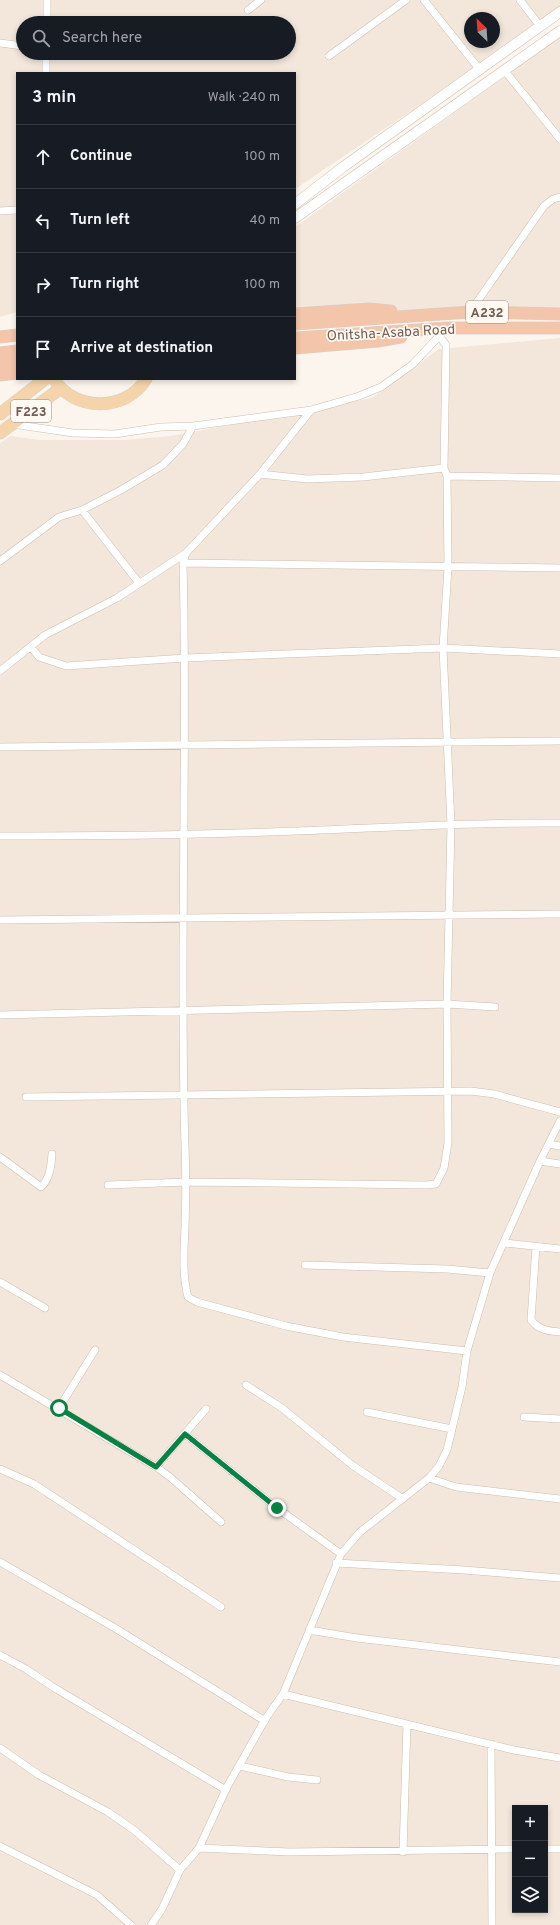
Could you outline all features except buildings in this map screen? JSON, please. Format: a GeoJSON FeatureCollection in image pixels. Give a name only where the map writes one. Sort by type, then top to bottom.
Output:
{"type":"FeatureCollection","features":[{"type":"Feature","properties":{"kind":"highway"},"geometry":{"type":"LineString","coordinates":[[296,314],[369,309],[414,314]]}},
{"type":"Feature","properties":{"kind":"highway","name":"A232"},"geometry":{"type":"LineString","coordinates":[[296,324],[414,314],[470,312],[560,314]]}},
{"type":"Feature","properties":{"kind":"highway","name":"Onitsha-Asaba Road"},"geometry":{"type":"LineString","coordinates":[[296,338],[423,329],[443,332],[560,328]]}},
{"type":"Feature","properties":{"kind":"highway"},"geometry":{"type":"LineString","coordinates":[[296,348],[378,341],[413,335],[423,329]]}},
{"type":"Feature","properties":{"kind":"highway"},"geometry":{"type":"LineString","coordinates":[[0,337],[16,335]]}},
{"type":"Feature","properties":{"kind":"highway"},"geometry":{"type":"LineString","coordinates":[[0,353],[16,351]]}},
{"type":"Feature","properties":{"kind":"highway"},"geometry":{"type":"LineString","coordinates":[[0,365],[16,363]]}},
{"type":"Feature","properties":{"kind":"highway"},"geometry":{"type":"LineString","coordinates":[[0,375],[16,373]]}},
{"type":"Feature","properties":{"kind":"main road"},"geometry":{"type":"LineString","coordinates":[[296,203],[560,12]]}},
{"type":"Feature","properties":{"kind":"main road"},"geometry":{"type":"LineString","coordinates":[[296,217],[560,31]]}},
{"type":"Feature","properties":{"kind":"main road","name":"F223"},"geometry":{"type":"LineString","coordinates":[[0,414],[44,380]]}},
{"type":"Feature","properties":{"kind":"main road"},"geometry":{"type":"LineString","coordinates":[[58,384],[83,402],[109,404],[132,394],[145,380]]}},
{"type":"Feature","properties":{"kind":"main road","name":"F223"},"geometry":{"type":"LineString","coordinates":[[0,433],[58,384]]}},
{"type":"Feature","properties":{"kind":"street"},"geometry":{"type":"LineString","coordinates":[[47,0],[47,16]]}},
{"type":"Feature","properties":{"kind":"street"},"geometry":{"type":"LineString","coordinates":[[248,10],[260,0]]}},
{"type":"Feature","properties":{"kind":"street"},"geometry":{"type":"LineString","coordinates":[[330,56],[406,0]]}},
{"type":"Feature","properties":{"kind":"street"},"geometry":{"type":"LineString","coordinates":[[424,0],[480,70]]}},
{"type":"Feature","properties":{"kind":"street"},"geometry":{"type":"LineString","coordinates":[[520,0],[540,26]]}},
{"type":"Feature","properties":{"kind":"street"},"geometry":{"type":"LineString","coordinates":[[0,43],[16,45]]}},
{"type":"Feature","properties":{"kind":"street"},"geometry":{"type":"LineString","coordinates":[[46,60],[46,72]]}},
{"type":"Feature","properties":{"kind":"street"},"geometry":{"type":"LineString","coordinates":[[504,70],[560,139]]}},
{"type":"Feature","properties":{"kind":"street"},"geometry":{"type":"LineString","coordinates":[[470,312],[544,206],[553,199],[560,197]]}},
{"type":"Feature","properties":{"kind":"street"},"geometry":{"type":"LineString","coordinates":[[0,211],[16,210]]}},
{"type":"Feature","properties":{"kind":"street"},"geometry":{"type":"LineString","coordinates":[[12,424],[73,434],[115,434],[161,427],[193,426],[311,410],[359,396],[380,387],[413,364],[443,332]]}},
{"type":"Feature","properties":{"kind":"street"},"geometry":{"type":"LineString","coordinates":[[108,1185],[187,1182],[436,1184],[440,1179],[444,1168],[448,1143],[447,1004],[451,825],[446,742],[443,648],[448,567],[447,476],[444,468],[446,345],[443,332]]}},
{"type":"Feature","properties":{"kind":"street"},"geometry":{"type":"LineString","coordinates":[[0,671],[45,635],[116,598],[186,553],[260,474],[311,410]]}},
{"type":"Feature","properties":{"kind":"street"},"geometry":{"type":"LineString","coordinates":[[0,561],[59,517],[82,510],[121,490],[163,465],[183,444],[193,426]]}},
{"type":"Feature","properties":{"kind":"street"},"geometry":{"type":"LineString","coordinates":[[260,474],[307,479],[362,477],[444,468]]}},
{"type":"Feature","properties":{"kind":"street"},"geometry":{"type":"LineString","coordinates":[[447,476],[560,478]]}},
{"type":"Feature","properties":{"kind":"street"},"geometry":{"type":"LineString","coordinates":[[82,510],[139,583]]}},
{"type":"Feature","properties":{"kind":"street"},"geometry":{"type":"LineString","coordinates":[[186,553],[183,564],[185,658],[183,835],[184,1096],[187,1182],[184,1253],[186,1288],[188,1296],[197,1302],[286,1326],[343,1337],[467,1351]]}},
{"type":"Feature","properties":{"kind":"street"},"geometry":{"type":"LineString","coordinates":[[183,564],[560,568]]}},
{"type":"Feature","properties":{"kind":"street"},"geometry":{"type":"LineString","coordinates":[[31,647],[39,657],[66,666],[185,658],[443,648],[560,654]]}},
{"type":"Feature","properties":{"kind":"street"},"geometry":{"type":"LineString","coordinates":[[0,747],[560,741]]}},
{"type":"Feature","properties":{"kind":"street"},"geometry":{"type":"LineString","coordinates":[[0,836],[183,835],[496,822],[560,823]]}},
{"type":"Feature","properties":{"kind":"street"},"geometry":{"type":"LineString","coordinates":[[0,920],[560,914]]}},
{"type":"Feature","properties":{"kind":"street"},"geometry":{"type":"LineString","coordinates":[[0,1015],[447,1004],[495,1007]]}},
{"type":"Feature","properties":{"kind":"street"},"geometry":{"type":"LineString","coordinates":[[26,1097],[471,1091],[494,1094],[560,1112]]}},
{"type":"Feature","properties":{"kind":"street"},"geometry":{"type":"LineString","coordinates":[[151,1925],[162,1909],[180,1870],[199,1848],[226,1790],[264,1721],[283,1694],[341,1554],[360,1532],[429,1478],[439,1466],[447,1450],[462,1387],[467,1351],[490,1273],[505,1243],[540,1161],[560,1121]]}},
{"type":"Feature","properties":{"kind":"street"},"geometry":{"type":"LineString","coordinates":[[549,1144],[560,1146]]}},
{"type":"Feature","properties":{"kind":"street"},"geometry":{"type":"LineString","coordinates":[[0,1157],[41,1187],[50,1170],[52,1154]]}},
{"type":"Feature","properties":{"kind":"street"},"geometry":{"type":"LineString","coordinates":[[540,1161],[560,1164]]}},
{"type":"Feature","properties":{"kind":"street"},"geometry":{"type":"LineString","coordinates":[[505,1243],[560,1249]]}},
{"type":"Feature","properties":{"kind":"street"},"geometry":{"type":"LineString","coordinates":[[536,1246],[531,1320],[536,1327],[546,1331],[560,1332]]}},
{"type":"Feature","properties":{"kind":"street"},"geometry":{"type":"LineString","coordinates":[[305,1265],[447,1269],[490,1273]]}},
{"type":"Feature","properties":{"kind":"street"},"geometry":{"type":"LineString","coordinates":[[0,1282],[45,1308]]}},
{"type":"Feature","properties":{"kind":"street"},"geometry":{"type":"LineString","coordinates":[[59,1408],[95,1350]]}},
{"type":"Feature","properties":{"kind":"street"},"geometry":{"type":"LineString","coordinates":[[0,1375],[59,1408],[156,1467],[170,1477],[221,1522]]}},
{"type":"Feature","properties":{"kind":"street"},"geometry":{"type":"LineString","coordinates":[[246,1385],[282,1408],[352,1464],[403,1499]]}},
{"type":"Feature","properties":{"kind":"street"},"geometry":{"type":"LineString","coordinates":[[156,1467],[206,1409]]}},
{"type":"Feature","properties":{"kind":"street"},"geometry":{"type":"LineString","coordinates":[[367,1412],[452,1429]]}},
{"type":"Feature","properties":{"kind":"street"},"geometry":{"type":"LineString","coordinates":[[524,1417],[560,1419]]}},
{"type":"Feature","properties":{"kind":"street"},"geometry":{"type":"LineString","coordinates":[[185,1434],[277,1508],[341,1554]]}},
{"type":"Feature","properties":{"kind":"street"},"geometry":{"type":"LineString","coordinates":[[0,1469],[34,1484],[222,1607]]}},
{"type":"Feature","properties":{"kind":"street"},"geometry":{"type":"LineString","coordinates":[[429,1478],[456,1487],[560,1498]]}},
{"type":"Feature","properties":{"kind":"street"},"geometry":{"type":"LineString","coordinates":[[0,1562],[115,1628],[264,1721]]}},
{"type":"Feature","properties":{"kind":"street"},"geometry":{"type":"LineString","coordinates":[[336,1563],[464,1570],[560,1578]]}},
{"type":"Feature","properties":{"kind":"street"},"geometry":{"type":"LineString","coordinates":[[309,1630],[357,1638],[560,1662]]}},
{"type":"Feature","properties":{"kind":"street"},"geometry":{"type":"LineString","coordinates":[[0,1655],[26,1669],[53,1687],[226,1790]]}},
{"type":"Feature","properties":{"kind":"street"},"geometry":{"type":"LineString","coordinates":[[283,1694],[522,1752],[560,1758]]}},
{"type":"Feature","properties":{"kind":"street"},"geometry":{"type":"LineString","coordinates":[[403,1852],[407,1724]]}},
{"type":"Feature","properties":{"kind":"street"},"geometry":{"type":"LineString","coordinates":[[492,1744],[492,1925]]}},
{"type":"Feature","properties":{"kind":"street"},"geometry":{"type":"LineString","coordinates":[[0,1748],[39,1775],[114,1816],[134,1830],[180,1870]]}},
{"type":"Feature","properties":{"kind":"street"},"geometry":{"type":"LineString","coordinates":[[240,1766],[288,1777],[317,1780]]}},
{"type":"Feature","properties":{"kind":"street"},"geometry":{"type":"LineString","coordinates":[[0,1846],[97,1895],[131,1925]]}},
{"type":"Feature","properties":{"kind":"street"},"geometry":{"type":"LineString","coordinates":[[199,1848],[290,1852],[403,1852],[512,1849]]}},
{"type":"Feature","properties":{"kind":"street"},"geometry":{"type":"LineString","coordinates":[[548,1849],[560,1849]]}},
{"type":"Feature","properties":{"kind":"shaded area"},"geometry":{"type":"Polygon","coordinates":[[[0,0],[560,0],[560,11],[296,188],[296,72],[16,72],[16,312],[0,317],[0,0]]]}},
{"type":"Feature","properties":{"kind":"shaded area"},"geometry":{"type":"Polygon","coordinates":[[[560,37],[560,309],[296,322],[296,226],[560,37]]]}},
{"type":"Feature","properties":{"kind":"shaded area"},"geometry":{"type":"Polygon","coordinates":[[[560,338],[560,1925],[0,1925],[0,443],[11,436],[39,440],[124,440],[171,436],[372,398],[439,349],[560,338]]]}},
{"type":"Feature","properties":{"kind":"route"},"geometry":{"type":"LineString","coordinates":[[59,1408],[156,1467],[185,1434],[277,1508]]}}]}
